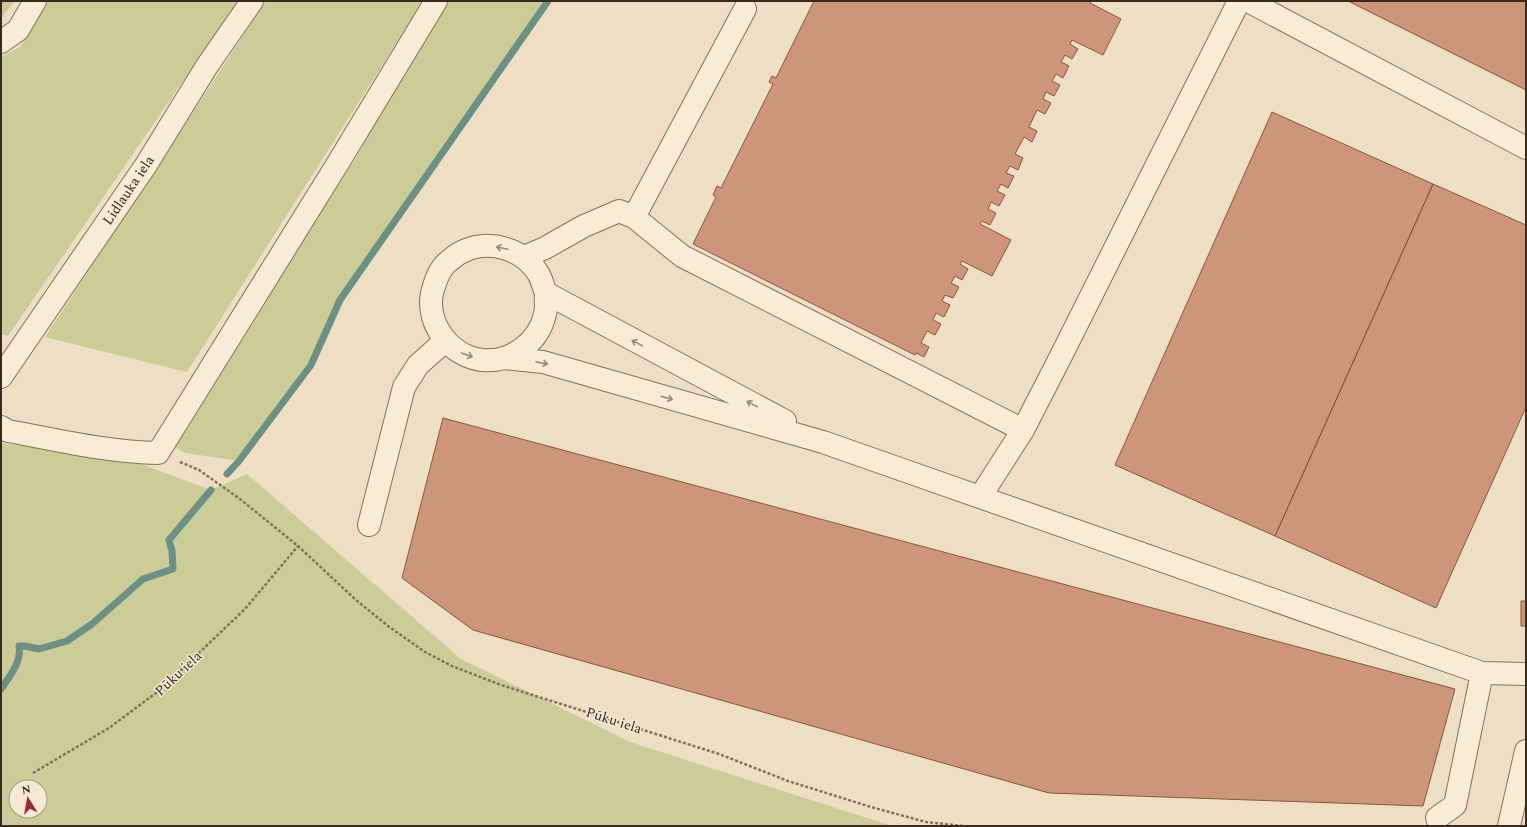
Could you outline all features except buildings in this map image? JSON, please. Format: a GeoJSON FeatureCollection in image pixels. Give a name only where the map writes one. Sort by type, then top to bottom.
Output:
{"type":"FeatureCollection","features":[{"type":"Feature","properties":{"kind":"street"},"geometry":{"type":"LineString","coordinates":[[1,42],[18,30],[35,1]]}},
{"type":"Feature","properties":{"kind":"street","name":"Lidlauka iela"},"geometry":{"type":"LineString","coordinates":[[1,377],[146,165],[207,66],[252,1]]}},
{"type":"Feature","properties":{"kind":"street"},"geometry":{"type":"LineString","coordinates":[[1,427],[8,431],[105,449],[158,453],[338,164],[436,1]]}},
{"type":"Feature","properties":{"kind":"street"},"geometry":{"type":"LineString","coordinates":[[980,497],[1023,430],[1239,1]]}},
{"type":"Feature","properties":{"kind":"street"},"geometry":{"type":"LineString","coordinates":[[1248,1],[1526,148]]}},
{"type":"Feature","properties":{"kind":"street"},"geometry":{"type":"LineString","coordinates":[[634,217],[745,9]]}},
{"type":"Feature","properties":{"kind":"street"},"geometry":{"type":"LineString","coordinates":[[524,257],[545,248],[584,226],[619,211],[634,217],[682,256],[1023,430]]}},
{"type":"Feature","properties":{"kind":"street"},"geometry":{"type":"LineString","coordinates":[[504,358],[523,350],[537,334],[545,314],[546,293],[538,273],[524,257],[505,248],[484,245],[464,251],[446,263],[435,281],[431,302],[434,323],[445,341],[462,354],[482,360],[504,358],[542,362],[824,442],[1482,673],[1526,674]]}},
{"type":"Feature","properties":{"kind":"street"},"geometry":{"type":"LineString","coordinates":[[546,293],[824,442]]}},
{"type":"Feature","properties":{"kind":"street"},"geometry":{"type":"LineString","coordinates":[[369,525],[404,387],[418,365],[445,341]]}},
{"type":"Feature","properties":{"kind":"street"},"geometry":{"type":"LineString","coordinates":[[1437,818],[1455,806],[1482,673]]}},
{"type":"Feature","properties":{"kind":"street"},"geometry":{"type":"LineString","coordinates":[[1509,826],[1526,752]]}},
{"type":"Feature","properties":{"kind":"path","name":"Pūku iela"},"geometry":{"type":"LineString","coordinates":[[158,453],[199,470],[240,498],[298,546],[356,600],[388,626],[425,652],[452,666],[501,685],[712,751],[788,781],[926,822],[963,826]]}},
{"type":"Feature","properties":{"kind":"path","name":"Pūku iela"},"geometry":{"type":"LineString","coordinates":[[33,773],[109,728],[160,690],[245,609],[298,546]]}},
{"type":"Feature","properties":{"kind":"green space"},"geometry":{"type":"Polygon","coordinates":[[[1,1],[15,1],[1,18],[1,1]]]}},
{"type":"Feature","properties":{"kind":"green space"},"geometry":{"type":"Polygon","coordinates":[[[47,1],[238,1],[8,336],[1,334],[1,57],[20,47],[47,1]]]}},
{"type":"Feature","properties":{"kind":"green space"},"geometry":{"type":"Polygon","coordinates":[[[266,1],[423,1],[187,372],[45,337],[266,1]]]}},
{"type":"Feature","properties":{"kind":"green space"},"geometry":{"type":"Polygon","coordinates":[[[445,1],[548,1],[340,300],[311,365],[239,461],[185,453],[170,444],[354,161],[445,1]]]}},
{"type":"Feature","properties":{"kind":"green space"},"geometry":{"type":"Polygon","coordinates":[[[1,443],[130,460],[211,490],[247,474],[461,659],[630,742],[892,826],[1,826],[1,443]]]}},
{"type":"Feature","properties":{"kind":"waterway"},"geometry":{"type":"LineString","coordinates":[[227,474],[239,461],[311,365],[340,300],[548,1]]}},
{"type":"Feature","properties":{"kind":"waterway"},"geometry":{"type":"LineString","coordinates":[[1,689],[17,663],[19,658],[19,646],[39,649],[67,641],[92,624],[143,579],[173,569],[172,551],[169,540],[211,490]]}}]}
